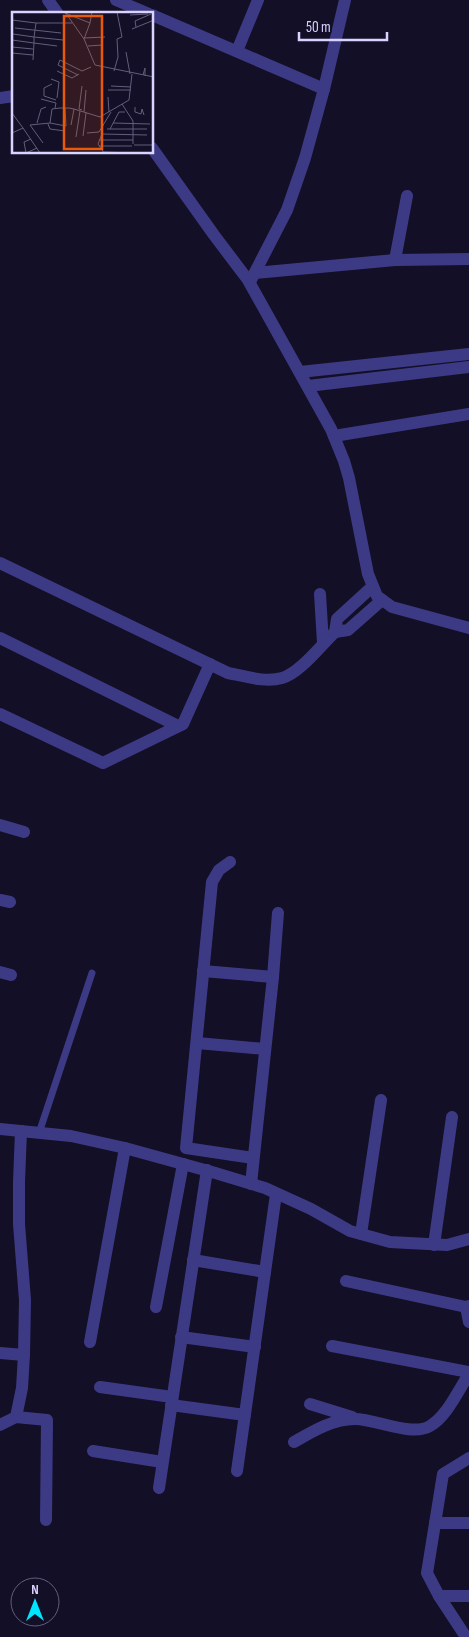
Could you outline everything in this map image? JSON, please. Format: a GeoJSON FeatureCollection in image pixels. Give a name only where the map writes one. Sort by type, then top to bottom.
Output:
{"type":"FeatureCollection","features":[{"type":"Feature","properties":{"kind":"street"},"geometry":{"type":"LineString","coordinates":[[48,0],[57,12]]}},
{"type":"Feature","properties":{"kind":"street"},"geometry":{"type":"LineString","coordinates":[[116,0],[144,12]]}},
{"type":"Feature","properties":{"kind":"street"},"geometry":{"type":"LineString","coordinates":[[237,51],[258,0]]}},
{"type":"Feature","properties":{"kind":"street"},"geometry":{"type":"LineString","coordinates":[[252,278],[287,210],[305,158],[345,0]]}},
{"type":"Feature","properties":{"kind":"street"},"geometry":{"type":"LineString","coordinates":[[154,16],[324,89]]}},
{"type":"Feature","properties":{"kind":"street"},"geometry":{"type":"LineString","coordinates":[[154,151],[214,235],[252,278],[334,436],[350,478],[372,587],[377,596],[392,607],[469,628]]}},
{"type":"Feature","properties":{"kind":"street"},"geometry":{"type":"LineString","coordinates":[[395,260],[407,196]]}},
{"type":"Feature","properties":{"kind":"street"},"geometry":{"type":"LineString","coordinates":[[252,278],[395,260],[469,259]]}},
{"type":"Feature","properties":{"kind":"street"},"geometry":{"type":"LineString","coordinates":[[300,372],[469,354]]}},
{"type":"Feature","properties":{"kind":"street"},"geometry":{"type":"LineString","coordinates":[[308,386],[469,367]]}},
{"type":"Feature","properties":{"kind":"street"},"geometry":{"type":"LineString","coordinates":[[334,436],[469,414]]}},
{"type":"Feature","properties":{"kind":"street"},"geometry":{"type":"LineString","coordinates":[[0,563],[228,673],[262,679],[282,678],[294,673],[335,632],[337,619],[372,587]]}},
{"type":"Feature","properties":{"kind":"street"},"geometry":{"type":"LineString","coordinates":[[320,594],[323,644]]}},
{"type":"Feature","properties":{"kind":"street"},"geometry":{"type":"LineString","coordinates":[[335,632],[348,630],[382,600]]}},
{"type":"Feature","properties":{"kind":"street"},"geometry":{"type":"LineString","coordinates":[[0,638],[178,726]]}},
{"type":"Feature","properties":{"kind":"street"},"geometry":{"type":"LineString","coordinates":[[0,714],[104,764],[183,724],[210,664]]}},
{"type":"Feature","properties":{"kind":"street"},"geometry":{"type":"LineString","coordinates":[[0,825],[24,832]]}},
{"type":"Feature","properties":{"kind":"street"},"geometry":{"type":"LineString","coordinates":[[230,862],[219,870],[212,882],[186,1148],[253,1158]]}},
{"type":"Feature","properties":{"kind":"street"},"geometry":{"type":"LineString","coordinates":[[251,1184],[278,913]]}},
{"type":"Feature","properties":{"kind":"street"},"geometry":{"type":"LineString","coordinates":[[203,970],[273,977]]}},
{"type":"Feature","properties":{"kind":"street"},"geometry":{"type":"LineString","coordinates":[[196,1043],[265,1049]]}},
{"type":"Feature","properties":{"kind":"street"},"geometry":{"type":"LineString","coordinates":[[361,1234],[381,1100]]}},
{"type":"Feature","properties":{"kind":"street"},"geometry":{"type":"LineString","coordinates":[[434,1245],[452,1118]]}},
{"type":"Feature","properties":{"kind":"street"},"geometry":{"type":"LineString","coordinates":[[0,1129],[71,1136],[206,1170],[276,1194],[311,1209],[350,1231],[390,1242],[448,1245],[469,1239]]}},
{"type":"Feature","properties":{"kind":"street"},"geometry":{"type":"LineString","coordinates":[[16,1417],[22,1388],[24,1355],[25,1300],[19,1182],[22,1131]]}},
{"type":"Feature","properties":{"kind":"street"},"geometry":{"type":"LineString","coordinates":[[90,1342],[124,1148]]}},
{"type":"Feature","properties":{"kind":"street"},"geometry":{"type":"LineString","coordinates":[[156,1308],[183,1164]]}},
{"type":"Feature","properties":{"kind":"street"},"geometry":{"type":"LineString","coordinates":[[158,1488],[206,1170]]}},
{"type":"Feature","properties":{"kind":"street"},"geometry":{"type":"LineString","coordinates":[[237,1471],[276,1194]]}},
{"type":"Feature","properties":{"kind":"street"},"geometry":{"type":"LineString","coordinates":[[193,1260],[265,1272]]}},
{"type":"Feature","properties":{"kind":"street"},"geometry":{"type":"LineString","coordinates":[[346,1280],[468,1306],[469,1322]]}},
{"type":"Feature","properties":{"kind":"street"},"geometry":{"type":"LineString","coordinates":[[181,1337],[254,1347]]}},
{"type":"Feature","properties":{"kind":"street"},"geometry":{"type":"LineString","coordinates":[[294,1442],[338,1421],[356,1419],[421,1430],[442,1415],[469,1373],[332,1346]]}},
{"type":"Feature","properties":{"kind":"street"},"geometry":{"type":"LineString","coordinates":[[0,1353],[24,1355]]}},
{"type":"Feature","properties":{"kind":"street"},"geometry":{"type":"LineString","coordinates":[[100,1387],[245,1415]]}},
{"type":"Feature","properties":{"kind":"street"},"geometry":{"type":"LineString","coordinates":[[310,1404],[362,1420]]}},
{"type":"Feature","properties":{"kind":"street"},"geometry":{"type":"LineString","coordinates":[[0,1425],[16,1417],[47,1420],[46,1520]]}},
{"type":"Feature","properties":{"kind":"street"},"geometry":{"type":"LineString","coordinates":[[93,1451],[162,1462]]}},
{"type":"Feature","properties":{"kind":"street"},"geometry":{"type":"LineString","coordinates":[[466,1637],[439,1596],[427,1573],[443,1474],[469,1458]]}},
{"type":"Feature","properties":{"kind":"street"},"geometry":{"type":"LineString","coordinates":[[435,1523],[469,1523]]}},
{"type":"Feature","properties":{"kind":"street"},"geometry":{"type":"LineString","coordinates":[[439,1596],[469,1596]]}},
{"type":"Feature","properties":{"kind":"lane"},"geometry":{"type":"LineString","coordinates":[[39,1133],[92,974]]}}]}
